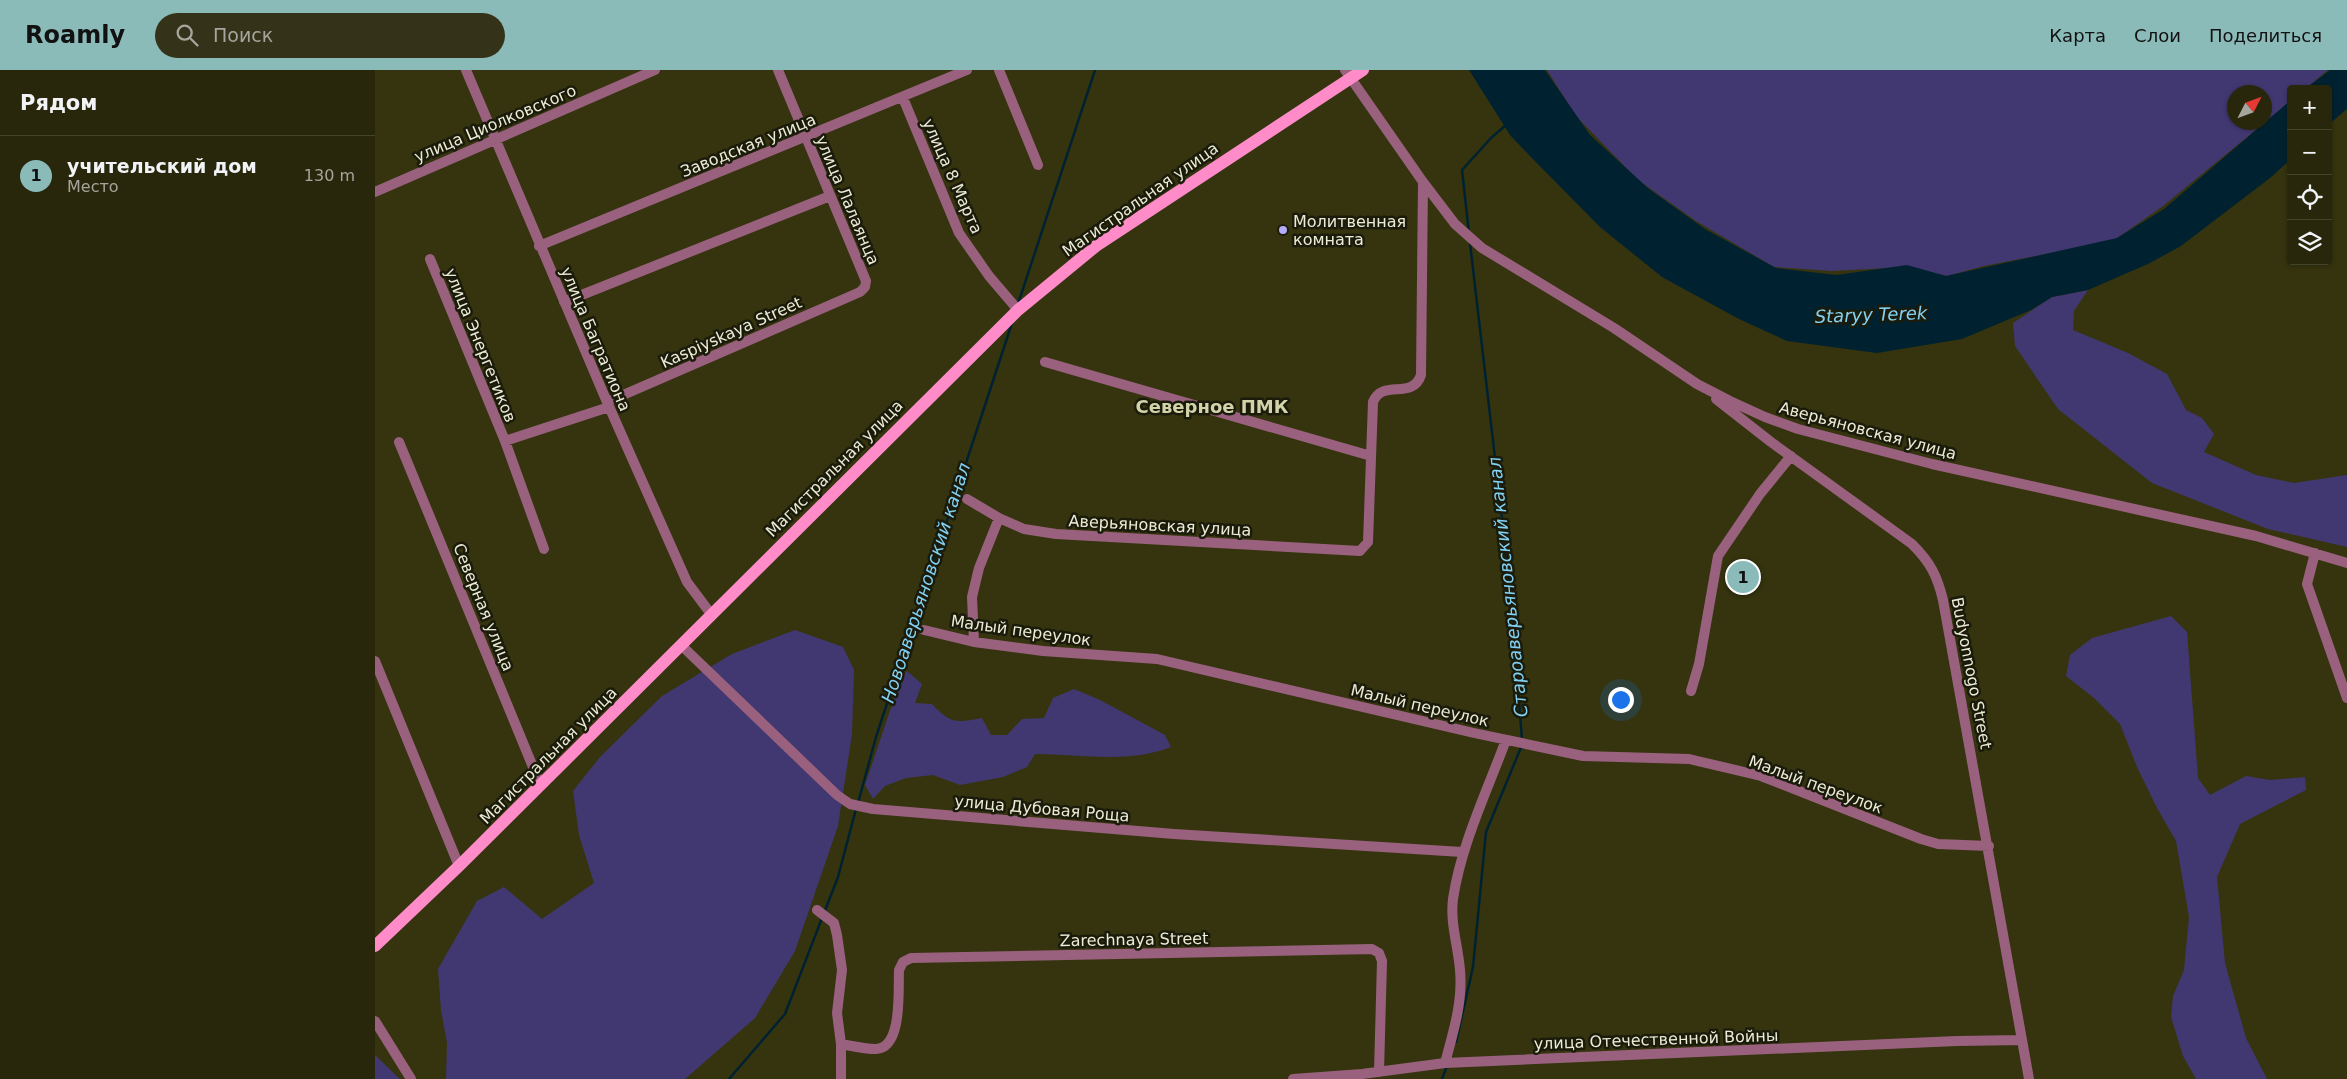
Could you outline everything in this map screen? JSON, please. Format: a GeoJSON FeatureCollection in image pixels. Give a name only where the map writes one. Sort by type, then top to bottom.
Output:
{"type":"FeatureCollection","features":[{"type":"Feature","properties":{"kind":"main road","name":"Магистральная улица"},"geometry":{"type":"LineString","coordinates":[[375,946],[459,866],[1019,310],[1096,246],[1348,74],[1363,70]]}},
{"type":"Feature","properties":{"kind":"street","name":"улица Багратиона"},"geometry":{"type":"LineString","coordinates":[[466,70],[539,246],[687,582],[711,614]]}},
{"type":"Feature","properties":{"kind":"street","name":"улица Циолковского"},"geometry":{"type":"LineString","coordinates":[[375,192],[495,138],[655,70]]}},
{"type":"Feature","properties":{"kind":"street","name":"улица Лалаянца"},"geometry":{"type":"LineString","coordinates":[[778,70],[866,281],[865,287]]}},
{"type":"Feature","properties":{"kind":"street","name":"Заводская улица"},"geometry":{"type":"LineString","coordinates":[[539,246],[806,138],[967,70]]}},
{"type":"Feature","properties":{"kind":"street"},"geometry":{"type":"LineString","coordinates":[[999,70],[1038,166]]}},
{"type":"Feature","properties":{"kind":"street","name":"Аверьяновская улица"},"geometry":{"type":"LineString","coordinates":[[1348,74],[1423,182],[1455,224],[1482,248],[1614,328],[1697,384],[1765,417],[1799,429],[1932,464],[2256,536],[2347,562]]}},
{"type":"Feature","properties":{"kind":"street","name":"улица 8 Марта"},"geometry":{"type":"LineString","coordinates":[[903,98],[959,233],[989,276],[1019,310]]}},
{"type":"Feature","properties":{"kind":"street"},"geometry":{"type":"LineString","coordinates":[[1045,362],[1371,456],[1373,402],[1376,394],[1382,391],[1411,388],[1418,383],[1421,375],[1423,182]]}},
{"type":"Feature","properties":{"kind":"street"},"geometry":{"type":"LineString","coordinates":[[564,302],[830,196]]}},
{"type":"Feature","properties":{"kind":"street","name":"улица Энергетиков"},"geometry":{"type":"LineString","coordinates":[[430,259],[505,441],[544,549]]}},
{"type":"Feature","properties":{"kind":"street","name":"Kaspiyskaya Street"},"geometry":{"type":"LineString","coordinates":[[608,405],[860,292],[865,287]]}},
{"type":"Feature","properties":{"kind":"street","name":"Budyonnogo Street"},"geometry":{"type":"LineString","coordinates":[[1697,384],[1791,456],[1912,544],[1927,559],[1937,578],[1943,600],[1989,846],[2029,1079]]}},
{"type":"Feature","properties":{"kind":"street","name":"улица Энергетиков"},"geometry":{"type":"LineString","coordinates":[[505,441],[608,405]]}},
{"type":"Feature","properties":{"kind":"street","name":"Северная улица"},"geometry":{"type":"LineString","coordinates":[[399,442],[540,784]]}},
{"type":"Feature","properties":{"kind":"street","name":"Аверьяновская улица"},"geometry":{"type":"LineString","coordinates":[[967,499],[999,518],[1024,529],[1056,534],[1359,551],[1368,542],[1371,456]]}},
{"type":"Feature","properties":{"kind":"street"},"geometry":{"type":"LineString","coordinates":[[1691,691],[1699,664],[1718,556],[1760,494],[1791,456]]}},
{"type":"Feature","properties":{"kind":"street"},"geometry":{"type":"LineString","coordinates":[[974,642],[972,597],[979,568],[999,518]]}},
{"type":"Feature","properties":{"kind":"street"},"geometry":{"type":"LineString","coordinates":[[2315,553],[2307,584],[2347,698]]}},
{"type":"Feature","properties":{"kind":"street","name":"Малый переулок"},"geometry":{"type":"LineString","coordinates":[[924,630],[974,642],[1043,651],[1157,659],[1583,756],[1689,759],[1761,776],[1938,844],[1989,846]]}},
{"type":"Feature","properties":{"kind":"street","name":"улица Дубовая Роща"},"geometry":{"type":"LineString","coordinates":[[681,645],[830,788],[850,804],[873,809],[1154,832],[1462,852]]}},
{"type":"Feature","properties":{"kind":"street"},"geometry":{"type":"LineString","coordinates":[[375,661],[459,866]]}},
{"type":"Feature","properties":{"kind":"street"},"geometry":{"type":"LineString","coordinates":[[1445,1063],[1461,990],[1460,969],[1452,918],[1462,852],[1506,740]]}},
{"type":"Feature","properties":{"kind":"street"},"geometry":{"type":"LineString","coordinates":[[817,910],[834,924],[842,970],[837,1013],[841,1044],[841,1079]]}},
{"type":"Feature","properties":{"kind":"street","name":"Zarechnaya Street"},"geometry":{"type":"LineString","coordinates":[[841,1044],[877,1049],[886,1046],[893,1038],[896,1026],[899,970],[903,962],[911,958],[1372,949],[1379,953],[1382,961],[1379,1072]]}},
{"type":"Feature","properties":{"kind":"street"},"geometry":{"type":"LineString","coordinates":[[375,1021],[411,1079]]}},
{"type":"Feature","properties":{"kind":"street","name":"улица Отечественной Войны"},"geometry":{"type":"LineString","coordinates":[[1293,1079],[1362,1077],[1379,1072],[1445,1063],[2022,1040]]}},
{"type":"Feature","properties":{"kind":"shaded area"},"geometry":{"type":"Polygon","coordinates":[[[1547,70],[2328,70],[2310,85],[2287,85],[2287,104],[2272,117],[2272,85],[2227,85],[2227,130],[2256,130],[2163,206],[2113,241],[1984,266],[1947,276],[1908,267],[1831,271],[1774,267],[1696,221],[1638,180],[1576,116],[1547,70]]]}},
{"type":"Feature","properties":{"kind":"shaded area"},"geometry":{"type":"Polygon","coordinates":[[[2088,290],[2074,311],[2073,330],[2128,353],[2167,374],[2186,410],[2202,418],[2214,434],[2204,452],[2256,475],[2294,483],[2347,475],[2347,547],[2268,529],[2152,483],[2058,409],[2015,346],[2013,323],[2052,297],[2088,290]]]}},
{"type":"Feature","properties":{"kind":"shaded area"},"geometry":{"type":"Polygon","coordinates":[[[2171,616],[2187,632],[2198,778],[2210,795],[2246,776],[2270,780],[2305,777],[2306,790],[2240,824],[2217,877],[2225,963],[2246,1038],[2267,1079],[2196,1079],[2183,1056],[2171,1017],[2173,996],[2184,970],[2189,917],[2176,841],[2137,767],[2120,724],[2094,698],[2066,676],[2070,655],[2092,638],[2171,616]]]}},
{"type":"Feature","properties":{"kind":"shaded area"},"geometry":{"type":"Polygon","coordinates":[[[795,630],[843,647],[854,670],[852,734],[838,826],[795,951],[755,1018],[685,1079],[446,1079],[447,1043],[441,1010],[438,969],[477,901],[504,887],[542,919],[594,883],[579,835],[573,791],[600,757],[662,696],[732,654],[795,630]]]}},
{"type":"Feature","properties":{"kind":"shaded area"},"geometry":{"type":"Polygon","coordinates":[[[907,671],[922,684],[915,703],[932,704],[949,719],[965,721],[982,718],[991,735],[1007,735],[1022,719],[1044,718],[1053,698],[1074,689],[1100,700],[1165,735],[1171,747],[1155,752],[1121,757],[1035,754],[1027,767],[1003,777],[960,785],[933,775],[906,778],[885,786],[873,799],[865,785],[901,678],[907,671]]]}},
{"type":"Feature","properties":{"kind":"shaded area"},"geometry":{"type":"Polygon","coordinates":[[[375,1055],[400,1079],[375,1079],[375,1055]]]}},
{"type":"Feature","properties":{"kind":"water","name":"Staryy Terek"},"geometry":{"type":"Polygon","coordinates":[[[1469,70],[1545,70],[1590,135],[1649,189],[1705,229],[1776,268],[1836,275],[1907,265],[1946,276],[2117,238],[2164,209],[2256,130],[2272,130],[2272,116],[2287,103],[2287,163],[2270,178],[2181,246],[2148,264],[2088,290],[2052,297],[2031,310],[1962,339],[1877,353],[1787,341],[1739,319],[1662,277],[1600,227],[1510,135],[1469,70]]]}},
{"type":"Feature","properties":{"kind":"water"},"geometry":{"type":"Polygon","coordinates":[[[2330,70],[2347,70],[2347,109],[2332,122],[2332,85],[2310,85],[2330,70]]]}},
{"type":"Feature","properties":{"kind":"waterway","name":"Новоаверьяновский канал"},"geometry":{"type":"LineString","coordinates":[[1018,304],[1095,70]]}},
{"type":"Feature","properties":{"kind":"waterway","name":"Староаверьяновский канал"},"geometry":{"type":"LineString","coordinates":[[1469,233],[1462,170],[1491,138],[1506,125]]}},
{"type":"Feature","properties":{"kind":"waterway","name":"Староаверьяновский канал"},"geometry":{"type":"LineString","coordinates":[[1470,243],[1510,587],[1522,740]]}},
{"type":"Feature","properties":{"kind":"waterway","name":"Новоаверьяновский канал"},"geometry":{"type":"LineString","coordinates":[[858,803],[876,737],[1012,323]]}},
{"type":"Feature","properties":{"kind":"waterway","name":"Староаверьяновский канал"},"geometry":{"type":"LineString","coordinates":[[1456,1042],[1473,967],[1486,832],[1522,745]]}},
{"type":"Feature","properties":{"kind":"waterway","name":"Новоаверьяновский канал"},"geometry":{"type":"LineString","coordinates":[[824,913],[838,877],[856,809]]}},
{"type":"Feature","properties":{"kind":"waterway","name":"Новоаверьяновский канал"},"geometry":{"type":"LineString","coordinates":[[729,1079],[785,1014],[822,918]]}},
{"type":"Feature","properties":{"kind":"waterway","name":"Староаверьяновский канал"},"geometry":{"type":"LineString","coordinates":[[1442,1079],[1447,1066]]}},
{"type":"Feature","properties":{"kind":"place","name":"Молитвенная комната"},"geometry":{"type":"Point","coordinates":[1283,230]}},
{"type":"Feature","properties":{"kind":"place","name":"учительский дом"},"geometry":{"type":"Point","coordinates":[1743,577]}},
{"type":"Feature","properties":{"kind":"district","name":"Северное ПМК"},"geometry":{"type":"Point","coordinates":[1212,407]}}]}
